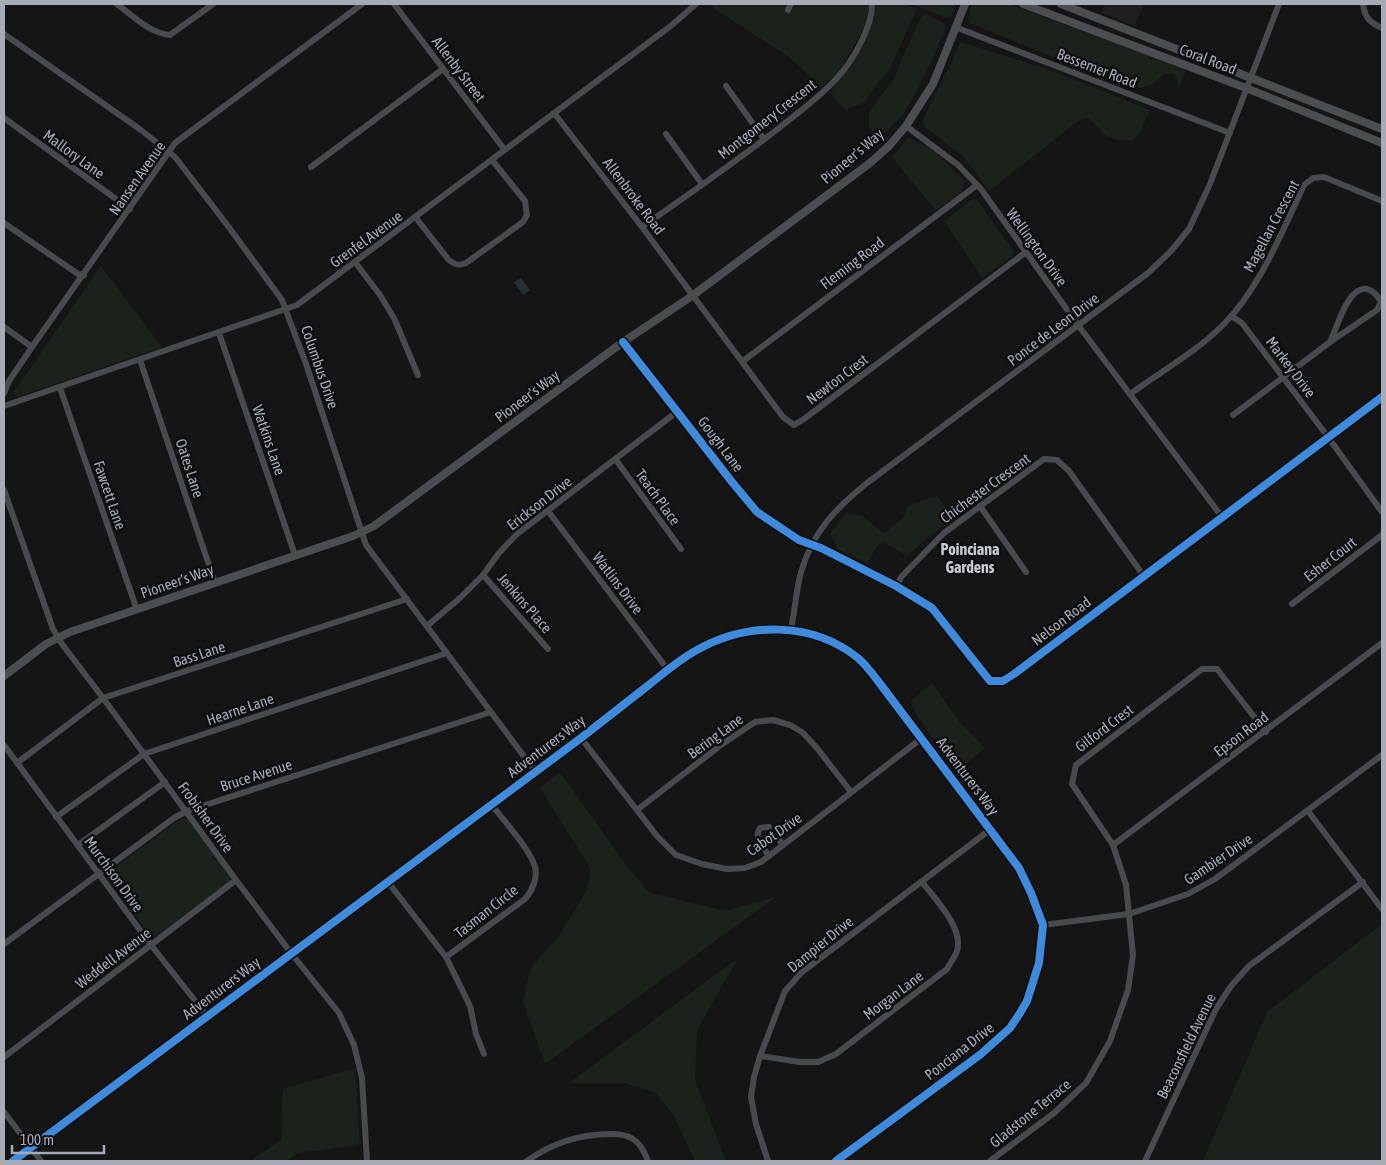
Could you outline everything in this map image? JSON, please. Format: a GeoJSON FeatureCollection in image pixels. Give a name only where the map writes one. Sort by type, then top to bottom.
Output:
{"type":"FeatureCollection","features":[{"type":"Feature","properties":{"kind":"main road","name":"Pioneer's Way"},"geometry":{"type":"LineString","coordinates":[[4,676],[46,644],[70,632],[362,532],[374,526],[623,342],[692,296],[870,163],[889,146],[906,126],[933,84],[965,4]]}},
{"type":"Feature","properties":{"kind":"main road","name":"Coral Road"},"geometry":{"type":"LineString","coordinates":[[1023,4],[1246,88],[1382,143]]}},
{"type":"Feature","properties":{"kind":"main road","name":"Coral Road"},"geometry":{"type":"LineString","coordinates":[[1061,4],[1382,129]]}},
{"type":"Feature","properties":{"kind":"main road"},"geometry":{"type":"LineString","coordinates":[[1074,24],[1079,11]]}},
{"type":"Feature","properties":{"kind":"main road"},"geometry":{"type":"LineString","coordinates":[[1168,58],[1172,47]]}},
{"type":"Feature","properties":{"kind":"main road"},"geometry":{"type":"LineString","coordinates":[[1318,117],[1324,105]]}},
{"type":"Feature","properties":{"kind":"street"},"geometry":{"type":"LineString","coordinates":[[117,4],[151,29],[160,34],[170,36],[213,4]]}},
{"type":"Feature","properties":{"kind":"street","name":"Nansen Avenue"},"geometry":{"type":"LineString","coordinates":[[4,393],[9,381],[32,347],[176,143],[362,4]]}},
{"type":"Feature","properties":{"kind":"street","name":"Allenby Street"},"geometry":{"type":"LineString","coordinates":[[394,4],[504,150]]}},
{"type":"Feature","properties":{"kind":"street","name":"Grenfel Avenue"},"geometry":{"type":"LineString","coordinates":[[4,406],[297,305],[672,25],[696,4]]}},
{"type":"Feature","properties":{"kind":"street","name":"Montgomery Crescent"},"geometry":{"type":"LineString","coordinates":[[642,228],[818,97],[838,77],[855,52],[870,22],[872,4]]}},
{"type":"Feature","properties":{"kind":"street","name":"Ponce de Leon Drive"},"geometry":{"type":"LineString","coordinates":[[791,630],[800,573],[819,532],[840,504],[1148,273],[1189,229],[1210,184],[1279,4]]}},
{"type":"Feature","properties":{"kind":"street"},"geometry":{"type":"LineString","coordinates":[[1363,4],[1365,15],[1374,25],[1382,28]]}},
{"type":"Feature","properties":{"kind":"street","name":"Bessemer Road"},"geometry":{"type":"LineString","coordinates":[[955,27],[1230,133]]}},
{"type":"Feature","properties":{"kind":"street","name":"Columbus Drive"},"geometry":{"type":"LineString","coordinates":[[4,34],[141,130],[169,152],[196,182],[282,300],[366,545],[536,771]]}},
{"type":"Feature","properties":{"kind":"street"},"geometry":{"type":"LineString","coordinates":[[312,167],[443,70]]}},
{"type":"Feature","properties":{"kind":"street"},"geometry":{"type":"LineString","coordinates":[[726,86],[764,139]]}},
{"type":"Feature","properties":{"kind":"street","name":"Allenbroke Road"},"geometry":{"type":"LineString","coordinates":[[554,114],[692,296]]}},
{"type":"Feature","properties":{"kind":"street","name":"Mallory Lane"},"geometry":{"type":"LineString","coordinates":[[4,118],[130,209]]}},
{"type":"Feature","properties":{"kind":"street","name":"Wellington Drive"},"geometry":{"type":"LineString","coordinates":[[906,126],[958,165],[977,185],[1078,326],[1222,518]]}},
{"type":"Feature","properties":{"kind":"street"},"geometry":{"type":"LineString","coordinates":[[666,134],[702,184]]}},
{"type":"Feature","properties":{"kind":"street"},"geometry":{"type":"LineString","coordinates":[[416,218],[448,259],[452,263],[460,265],[466,263],[523,222],[527,215],[525,201],[492,160]]}},
{"type":"Feature","properties":{"kind":"street","name":"Magellan Crescent"},"geometry":{"type":"LineString","coordinates":[[1130,394],[1208,340],[1231,316],[1261,276],[1304,185],[1313,178],[1324,177],[1382,201]]}},
{"type":"Feature","properties":{"kind":"street","name":"Fleming Road"},"geometry":{"type":"LineString","coordinates":[[743,361],[977,185]]}},
{"type":"Feature","properties":{"kind":"street"},"geometry":{"type":"LineString","coordinates":[[4,223],[78,274],[84,275]]}},
{"type":"Feature","properties":{"kind":"street","name":"Newton Crest"},"geometry":{"type":"LineString","coordinates":[[692,296],[743,361],[783,417],[794,425],[804,420],[1026,252]]}},
{"type":"Feature","properties":{"kind":"street"},"geometry":{"type":"LineString","coordinates":[[355,262],[380,295],[394,318],[418,375]]}},
{"type":"Feature","properties":{"kind":"street"},"geometry":{"type":"LineString","coordinates":[[1233,415],[1330,342],[1377,310],[1381,302],[1378,296],[1371,290],[1363,288],[1356,291],[1348,300],[1330,342]]}},
{"type":"Feature","properties":{"kind":"street","name":"Markey Drive"},"geometry":{"type":"LineString","coordinates":[[1231,316],[1242,323],[1328,436],[1382,512]]}},
{"type":"Feature","properties":{"kind":"street"},"geometry":{"type":"LineString","coordinates":[[4,327],[32,347]]}},
{"type":"Feature","properties":{"kind":"street","name":"Watkins Lane"},"geometry":{"type":"LineString","coordinates":[[219,333],[295,555]]}},
{"type":"Feature","properties":{"kind":"street","name":"Gough Lane"},"geometry":{"type":"LineString","coordinates":[[623,342],[757,512],[799,540],[812,545]]}},
{"type":"Feature","properties":{"kind":"street","name":"Oates Lane"},"geometry":{"type":"LineString","coordinates":[[140,360],[215,583]]}},
{"type":"Feature","properties":{"kind":"street","name":"Fawcett Lane"},"geometry":{"type":"LineString","coordinates":[[60,388],[137,610]]}},
{"type":"Feature","properties":{"kind":"street"},"geometry":{"type":"LineString","coordinates":[[1328,436],[1382,397]]}},
{"type":"Feature","properties":{"kind":"street","name":"Erickson Drive"},"geometry":{"type":"LineString","coordinates":[[427,626],[460,598],[517,534],[678,411]]}},
{"type":"Feature","properties":{"kind":"street","name":"Nelson Road"},"geometry":{"type":"LineString","coordinates":[[812,545],[896,586],[932,608],[990,681],[1003,681],[1222,518],[1328,436]]}},
{"type":"Feature","properties":{"kind":"street","name":"Teach Place"},"geometry":{"type":"LineString","coordinates":[[616,460],[681,549]]}},
{"type":"Feature","properties":{"kind":"street","name":"Chichester Crescent"},"geometry":{"type":"LineString","coordinates":[[896,586],[919,556],[944,533],[1044,460],[1057,460],[1069,471],[1144,575]]}},
{"type":"Feature","properties":{"kind":"street","name":"Frobisher Drive"},"geometry":{"type":"LineString","coordinates":[[4,490],[53,629],[58,638],[104,698],[236,880],[339,1013],[354,1045],[362,1078],[367,1161]]}},
{"type":"Feature","properties":{"kind":"street"},"geometry":{"type":"LineString","coordinates":[[980,506],[1026,572]]}},
{"type":"Feature","properties":{"kind":"street","name":"Watlins Drive"},"geometry":{"type":"LineString","coordinates":[[548,511],[668,670]]}},
{"type":"Feature","properties":{"kind":"street","name":"Esher Court"},"geometry":{"type":"LineString","coordinates":[[1292,604],[1382,534]]}},
{"type":"Feature","properties":{"kind":"street","name":"Jenkins Place"},"geometry":{"type":"LineString","coordinates":[[483,574],[548,649]]}},
{"type":"Feature","properties":{"kind":"street","name":"Bass Lane"},"geometry":{"type":"LineString","coordinates":[[17,764],[104,698],[406,599]]}},
{"type":"Feature","properties":{"kind":"street","name":"Adventurers Way"},"geometry":{"type":"LineString","coordinates":[[13,1161],[492,805],[668,670],[697,650],[722,639],[760,630],[805,632],[835,643],[858,659],[878,681],[922,738],[1019,868],[1043,925]]}},
{"type":"Feature","properties":{"kind":"street","name":"Epson Road"},"geometry":{"type":"LineString","coordinates":[[1113,845],[1266,732],[1382,643]]}},
{"type":"Feature","properties":{"kind":"street","name":"Hearne Lane"},"geometry":{"type":"LineString","coordinates":[[56,817],[144,754],[447,653]]}},
{"type":"Feature","properties":{"kind":"street","name":"Gilford Crest"},"geometry":{"type":"LineString","coordinates":[[1129,914],[1126,885],[1113,845],[1072,784],[1076,765],[1202,669],[1217,669],[1266,732]]}},
{"type":"Feature","properties":{"kind":"street","name":"Bruce Avenue"},"geometry":{"type":"LineString","coordinates":[[4,944],[174,818],[187,811],[491,712]]}},
{"type":"Feature","properties":{"kind":"street","name":"Bering Lane"},"geometry":{"type":"LineString","coordinates":[[637,810],[754,722],[773,720],[790,725],[802,732],[818,748],[851,792]]}},
{"type":"Feature","properties":{"kind":"street","name":"Cabot Drive"},"geometry":{"type":"LineString","coordinates":[[581,738],[656,836],[676,855],[702,864],[727,869],[745,868],[761,862],[922,738]]}},
{"type":"Feature","properties":{"kind":"street","name":"Murchison Drive"},"geometry":{"type":"LineString","coordinates":[[4,745],[151,945],[206,1016]]}},
{"type":"Feature","properties":{"kind":"street","name":"Gambier Drive"},"geometry":{"type":"LineString","coordinates":[[1043,925],[1129,914],[1188,894],[1215,879],[1382,755]]}},
{"type":"Feature","properties":{"kind":"street"},"geometry":{"type":"LineString","coordinates":[[78,845],[165,782]]}},
{"type":"Feature","properties":{"kind":"street","name":"Tasman Circle"},"geometry":{"type":"LineString","coordinates":[[446,957],[525,900],[532,889],[535,867],[533,862],[492,805]]}},
{"type":"Feature","properties":{"kind":"street"},"geometry":{"type":"LineString","coordinates":[[1308,811],[1382,909]]}},
{"type":"Feature","properties":{"kind":"street"},"geometry":{"type":"LineString","coordinates":[[769,856],[757,839],[757,833],[760,828],[769,827],[783,845]]}},
{"type":"Feature","properties":{"kind":"street","name":"Dampier Drive"},"geometry":{"type":"LineString","coordinates":[[768,1161],[756,1124],[750,1097],[760,1056],[785,990],[802,972],[991,829]]}},
{"type":"Feature","properties":{"kind":"street","name":"Weddell Avenue"},"geometry":{"type":"LineString","coordinates":[[4,1057],[236,880]]}},
{"type":"Feature","properties":{"kind":"street"},"geometry":{"type":"LineString","coordinates":[[388,882],[446,957],[470,1006],[478,1041],[484,1054]]}},
{"type":"Feature","properties":{"kind":"street","name":"Morgan Lane"},"geometry":{"type":"LineString","coordinates":[[760,1056],[800,1062],[818,1062],[836,1054],[948,969],[957,951],[958,940],[953,924],[922,882]]}},
{"type":"Feature","properties":{"kind":"street","name":"Beaconsfield Avenue"},"geometry":{"type":"LineString","coordinates":[[1145,1161],[1216,1009],[1231,986],[1249,966],[1363,882]]}},
{"type":"Feature","properties":{"kind":"street","name":"Gladstone Terrace"},"geometry":{"type":"LineString","coordinates":[[990,1161],[1054,1114],[1086,1083],[1105,1050],[1128,990],[1133,955],[1129,914]]}},
{"type":"Feature","properties":{"kind":"street","name":"Ponciana Drive"},"geometry":{"type":"LineString","coordinates":[[836,1161],[980,1054],[1010,1028],[1027,1001],[1039,963],[1043,925]]}},
{"type":"Feature","properties":{"kind":"street"},"geometry":{"type":"LineString","coordinates":[[4,1112],[41,1161]]}},
{"type":"Feature","properties":{"kind":"street"},"geometry":{"type":"LineString","coordinates":[[527,1161],[540,1152],[565,1141],[606,1134],[626,1136],[633,1139],[642,1148],[648,1161]]}},
{"type":"Feature","properties":{"kind":"shaded area"},"geometry":{"type":"Polygon","coordinates":[[[712,4],[788,4],[787,13],[791,12],[794,4],[869,4],[867,23],[839,72],[821,87],[789,57],[715,9],[712,4]]]}},
{"type":"Feature","properties":{"kind":"shaded area"},"geometry":{"type":"Polygon","coordinates":[[[876,4],[902,4],[917,9],[891,66],[863,103],[845,110],[830,92],[853,62],[865,40],[874,16],[876,4]]]}},
{"type":"Feature","properties":{"kind":"shaded area"},"geometry":{"type":"Polygon","coordinates":[[[913,4],[955,4],[952,15],[946,18],[913,4]]]}},
{"type":"Feature","properties":{"kind":"shaded area"},"geometry":{"type":"Polygon","coordinates":[[[972,4],[1008,4],[1182,67],[1186,72],[1178,89],[1175,74],[1163,74],[1153,84],[1141,88],[1092,73],[970,23],[968,18],[972,4]]]}},
{"type":"Feature","properties":{"kind":"shaded area"},"geometry":{"type":"Polygon","coordinates":[[[1105,4],[1144,4],[1135,26],[1102,13],[1105,4]]]}},
{"type":"Feature","properties":{"kind":"shaded area"},"geometry":{"type":"Polygon","coordinates":[[[926,14],[945,24],[945,30],[928,69],[903,115],[878,140],[869,127],[869,113],[893,80],[921,17],[926,14]]]}},
{"type":"Feature","properties":{"kind":"shaded area"},"geometry":{"type":"Polygon","coordinates":[[[961,42],[1050,70],[1150,110],[1134,140],[1117,140],[1107,136],[1088,117],[1078,121],[989,191],[962,155],[924,126],[923,120],[961,42]]]}},
{"type":"Feature","properties":{"kind":"shaded area"},"geometry":{"type":"Polygon","coordinates":[[[908,138],[917,141],[932,151],[946,162],[965,182],[961,192],[936,211],[892,157],[908,138]]]}},
{"type":"Feature","properties":{"kind":"shaded area"},"geometry":{"type":"Polygon","coordinates":[[[973,199],[977,200],[1014,252],[1011,257],[982,278],[944,221],[973,199]]]}},
{"type":"Feature","properties":{"kind":"shaded area"},"geometry":{"type":"Polygon","coordinates":[[[101,266],[162,347],[17,397],[14,392],[101,266]]]}},
{"type":"Feature","properties":{"kind":"shaded area"},"geometry":{"type":"Polygon","coordinates":[[[521,278],[530,290],[523,295],[514,282],[521,278]]]}},
{"type":"Feature","properties":{"kind":"shaded area"},"geometry":{"type":"Polygon","coordinates":[[[937,496],[955,519],[928,537],[907,556],[884,542],[878,545],[867,563],[838,549],[830,534],[846,514],[858,515],[866,519],[884,533],[903,518],[908,507],[937,496]]]}},
{"type":"Feature","properties":{"kind":"shaded area"},"geometry":{"type":"Polygon","coordinates":[[[932,683],[961,724],[985,748],[966,764],[947,758],[918,717],[910,702],[932,683]]]}},
{"type":"Feature","properties":{"kind":"shaded area"},"geometry":{"type":"Polygon","coordinates":[[[560,772],[627,866],[648,892],[725,911],[776,897],[545,1064],[523,1002],[530,969],[558,937],[587,890],[591,869],[540,788],[560,772]]]}},
{"type":"Feature","properties":{"kind":"shaded area"},"geometry":{"type":"Polygon","coordinates":[[[184,818],[188,819],[231,877],[229,883],[155,937],[150,935],[107,879],[109,872],[184,818]]]}},
{"type":"Feature","properties":{"kind":"shaded area"},"geometry":{"type":"Polygon","coordinates":[[[1382,924],[1382,1161],[1203,1161],[1267,1012],[1382,924]]]}},
{"type":"Feature","properties":{"kind":"shaded area"},"geometry":{"type":"Polygon","coordinates":[[[738,958],[697,1030],[695,1080],[726,1161],[695,1161],[673,1114],[656,1093],[625,1083],[569,1083],[738,958]]]}},
{"type":"Feature","properties":{"kind":"shaded area"},"geometry":{"type":"Polygon","coordinates":[[[355,1068],[360,1145],[298,1153],[287,1161],[250,1161],[281,1140],[283,1089],[355,1068]]]}},
{"type":"Feature","properties":{"kind":"cycle path"},"geometry":{"type":"LineString","coordinates":[[623,342],[757,512],[799,540],[821,548],[896,586],[932,608],[990,681],[1003,681],[1014,674],[1382,397]]}},
{"type":"Feature","properties":{"kind":"cycle path"},"geometry":{"type":"LineString","coordinates":[[13,1161],[581,738],[679,662],[697,650],[716,641],[758,630],[800,632],[820,637],[840,646],[866,666],[1019,868],[1043,925],[1039,963],[1027,1001],[1010,1028],[981,1054],[836,1161]]}},
{"type":"Feature","properties":{"kind":"district","name":"Poinciana Gardens"},"geometry":{"type":"Point","coordinates":[970,558]}}]}
